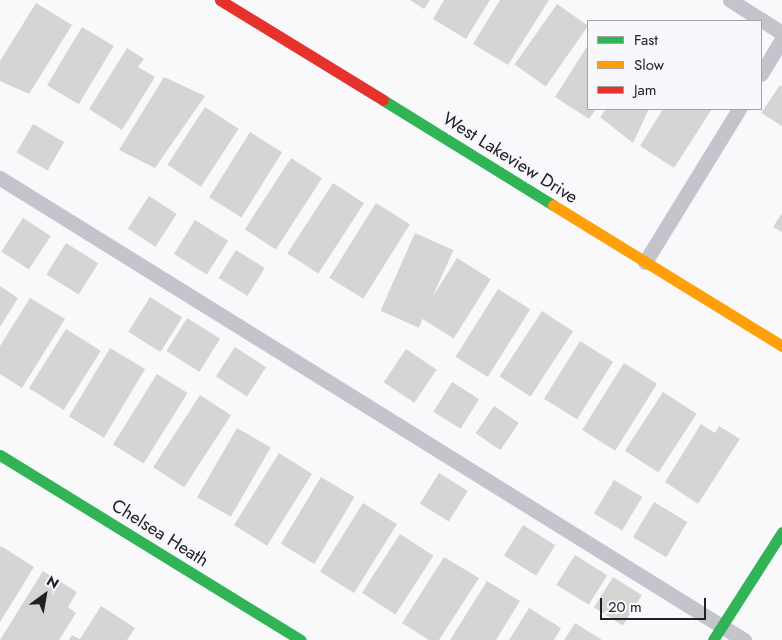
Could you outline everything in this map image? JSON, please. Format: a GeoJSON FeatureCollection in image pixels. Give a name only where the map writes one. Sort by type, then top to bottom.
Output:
{"type":"FeatureCollection","features":[{"type":"Feature","properties":{"kind":"street","name":"West Lakeview Drive"},"geometry":{"type":"LineString","coordinates":[[220,0],[782,346]]}},
{"type":"Feature","properties":{"kind":"street","name":"Chelsea Heath"},"geometry":{"type":"LineString","coordinates":[[0,455],[301,640]]}},
{"type":"Feature","properties":{"kind":"street"},"geometry":{"type":"LineString","coordinates":[[713,640],[782,532]]}},
{"type":"Feature","properties":{"kind":"lane"},"geometry":{"type":"LineString","coordinates":[[730,0],[762,20]]}},
{"type":"Feature","properties":{"kind":"lane"},"geometry":{"type":"LineString","coordinates":[[762,20],[782,33]]}},
{"type":"Feature","properties":{"kind":"lane"},"geometry":{"type":"LineString","coordinates":[[762,72],[782,39]]}},
{"type":"Feature","properties":{"kind":"lane"},"geometry":{"type":"LineString","coordinates":[[645,262],[738,110]]}},
{"type":"Feature","properties":{"kind":"lane"},"geometry":{"type":"LineString","coordinates":[[0,178],[744,640]]}},
{"type":"Feature","properties":{"kind":"building"},"geometry":{"type":"Polygon","coordinates":[[[410,0],[430,0],[424,9],[410,0]]]}},
{"type":"Feature","properties":{"kind":"building"},"geometry":{"type":"Polygon","coordinates":[[[444,0],[490,0],[466,39],[433,19],[444,0]]]}},
{"type":"Feature","properties":{"kind":"building"},"geometry":{"type":"Polygon","coordinates":[[[500,0],[549,0],[508,65],[473,44],[500,0]]]}},
{"type":"Feature","properties":{"kind":"building"},"geometry":{"type":"Polygon","coordinates":[[[36,3],[72,25],[29,94],[0,81],[0,61],[36,3]]]}},
{"type":"Feature","properties":{"kind":"building"},"geometry":{"type":"Polygon","coordinates":[[[557,4],[587,25],[546,86],[515,65],[557,4]]]}},
{"type":"Feature","properties":{"kind":"building"},"geometry":{"type":"Polygon","coordinates":[[[82,27],[114,46],[79,104],[47,85],[82,27]]]}},
{"type":"Feature","properties":{"kind":"building"},"geometry":{"type":"Polygon","coordinates":[[[587,47],[587,110],[595,110],[589,119],[555,97],[587,47]]]}},
{"type":"Feature","properties":{"kind":"building"},"geometry":{"type":"Polygon","coordinates":[[[127,48],[144,59],[138,67],[155,77],[122,130],[89,109],[127,48]]]}},
{"type":"Feature","properties":{"kind":"building"},"geometry":{"type":"Polygon","coordinates":[[[164,77],[205,96],[155,168],[119,150],[164,77]]]}},
{"type":"Feature","properties":{"kind":"building"},"geometry":{"type":"Polygon","coordinates":[[[780,85],[782,87],[782,126],[761,113],[780,85]]]}},
{"type":"Feature","properties":{"kind":"building"},"geometry":{"type":"Polygon","coordinates":[[[205,107],[239,129],[201,187],[167,165],[205,107]]]}},
{"type":"Feature","properties":{"kind":"building"},"geometry":{"type":"Polygon","coordinates":[[[605,110],[649,110],[633,143],[600,117],[605,110]]]}},
{"type":"Feature","properties":{"kind":"building"},"geometry":{"type":"Polygon","coordinates":[[[662,110],[711,110],[674,168],[640,146],[662,110]]]}},
{"type":"Feature","properties":{"kind":"building"},"geometry":{"type":"Polygon","coordinates":[[[33,124],[64,142],[48,171],[17,153],[33,124]]]}},
{"type":"Feature","properties":{"kind":"building"},"geometry":{"type":"Polygon","coordinates":[[[250,132],[282,152],[241,217],[209,197],[250,132]]]}},
{"type":"Feature","properties":{"kind":"building"},"geometry":{"type":"Polygon","coordinates":[[[291,158],[322,178],[276,249],[245,229],[291,158]]]}},
{"type":"Feature","properties":{"kind":"building"},"geometry":{"type":"Polygon","coordinates":[[[333,183],[364,203],[318,274],[287,253],[333,183]]]}},
{"type":"Feature","properties":{"kind":"building"},"geometry":{"type":"Polygon","coordinates":[[[149,196],[177,214],[155,247],[128,229],[149,196]]]}},
{"type":"Feature","properties":{"kind":"building"},"geometry":{"type":"Polygon","coordinates":[[[376,203],[410,224],[363,299],[329,278],[376,203]]]}},
{"type":"Feature","properties":{"kind":"building"},"geometry":{"type":"Polygon","coordinates":[[[782,213],[782,232],[773,227],[782,213]]]}},
{"type":"Feature","properties":{"kind":"building"},"geometry":{"type":"Polygon","coordinates":[[[23,218],[51,236],[29,270],[1,252],[23,218]]]}},
{"type":"Feature","properties":{"kind":"building"},"geometry":{"type":"Polygon","coordinates":[[[195,220],[228,241],[207,275],[174,254],[195,220]]]}},
{"type":"Feature","properties":{"kind":"building"},"geometry":{"type":"Polygon","coordinates":[[[415,233],[453,250],[419,328],[380,311],[415,233]]]}},
{"type":"Feature","properties":{"kind":"building"},"geometry":{"type":"Polygon","coordinates":[[[66,243],[98,263],[79,295],[46,274],[66,243]]]}},
{"type":"Feature","properties":{"kind":"building"},"geometry":{"type":"Polygon","coordinates":[[[236,250],[265,268],[247,296],[219,278],[236,250]]]}},
{"type":"Feature","properties":{"kind":"building"},"geometry":{"type":"Polygon","coordinates":[[[457,258],[491,279],[454,339],[420,317],[457,258]]]}},
{"type":"Feature","properties":{"kind":"building"},"geometry":{"type":"Polygon","coordinates":[[[0,286],[18,298],[0,327],[0,286]]]}},
{"type":"Feature","properties":{"kind":"building"},"geometry":{"type":"Polygon","coordinates":[[[498,289],[530,309],[488,377],[456,357],[498,289]]]}},
{"type":"Feature","properties":{"kind":"building"},"geometry":{"type":"Polygon","coordinates":[[[150,297],[182,317],[160,352],[128,332],[150,297]]]}},
{"type":"Feature","properties":{"kind":"building"},"geometry":{"type":"Polygon","coordinates":[[[30,298],[65,319],[22,388],[0,374],[0,346],[30,298]]]}},
{"type":"Feature","properties":{"kind":"building"},"geometry":{"type":"Polygon","coordinates":[[[542,311],[573,331],[531,397],[500,376],[542,311]]]}},
{"type":"Feature","properties":{"kind":"building"},"geometry":{"type":"Polygon","coordinates":[[[187,318],[220,339],[199,372],[166,351],[187,318]]]}},
{"type":"Feature","properties":{"kind":"building"},"geometry":{"type":"Polygon","coordinates":[[[66,329],[101,351],[64,410],[29,388],[66,329]]]}},
{"type":"Feature","properties":{"kind":"building"},"geometry":{"type":"Polygon","coordinates":[[[580,341],[613,362],[577,419],[544,399],[580,341]]]}},
{"type":"Feature","properties":{"kind":"building"},"geometry":{"type":"Polygon","coordinates":[[[235,347],[266,367],[247,397],[216,376],[235,347]]]}},
{"type":"Feature","properties":{"kind":"building"},"geometry":{"type":"Polygon","coordinates":[[[110,348],[145,369],[104,438],[69,417],[110,348]]]}},
{"type":"Feature","properties":{"kind":"building"},"geometry":{"type":"Polygon","coordinates":[[[406,349],[437,370],[414,403],[384,382],[406,349]]]}},
{"type":"Feature","properties":{"kind":"building"},"geometry":{"type":"Polygon","coordinates":[[[624,363],[657,384],[615,451],[582,430],[624,363]]]}},
{"type":"Feature","properties":{"kind":"building"},"geometry":{"type":"Polygon","coordinates":[[[157,374],[188,393],[144,463],[113,444],[157,374]]]}},
{"type":"Feature","properties":{"kind":"building"},"geometry":{"type":"Polygon","coordinates":[[[452,382],[479,399],[461,429],[433,412],[452,382]]]}},
{"type":"Feature","properties":{"kind":"building"},"geometry":{"type":"Polygon","coordinates":[[[663,392],[697,414],[658,472],[625,451],[663,392]]]}},
{"type":"Feature","properties":{"kind":"building"},"geometry":{"type":"Polygon","coordinates":[[[200,395],[231,415],[184,487],[153,467],[200,395]]]}},
{"type":"Feature","properties":{"kind":"building"},"geometry":{"type":"Polygon","coordinates":[[[494,406],[519,423],[500,450],[476,433],[494,406]]]}},
{"type":"Feature","properties":{"kind":"building"},"geometry":{"type":"Polygon","coordinates":[[[701,424],[715,433],[719,426],[740,439],[698,504],[665,482],[701,424]]]}},
{"type":"Feature","properties":{"kind":"building"},"geometry":{"type":"Polygon","coordinates":[[[237,428],[271,447],[231,517],[197,497],[237,428]]]}},
{"type":"Feature","properties":{"kind":"building"},"geometry":{"type":"Polygon","coordinates":[[[279,453],[312,474],[267,546],[234,525],[279,453]]]}},
{"type":"Feature","properties":{"kind":"building"},"geometry":{"type":"Polygon","coordinates":[[[439,473],[468,491],[449,522],[420,504],[439,473]]]}},
{"type":"Feature","properties":{"kind":"building"},"geometry":{"type":"Polygon","coordinates":[[[321,477],[354,497],[314,564],[281,544],[321,477]]]}},
{"type":"Feature","properties":{"kind":"building"},"geometry":{"type":"Polygon","coordinates":[[[614,480],[642,497],[622,530],[594,513],[614,480]]]}},
{"type":"Feature","properties":{"kind":"building"},"geometry":{"type":"Polygon","coordinates":[[[654,502],[687,522],[666,557],[633,537],[654,502]]]}},
{"type":"Feature","properties":{"kind":"building"},"geometry":{"type":"Polygon","coordinates":[[[363,503],[397,524],[354,593],[320,572],[363,503]]]}},
{"type":"Feature","properties":{"kind":"building"},"geometry":{"type":"Polygon","coordinates":[[[523,525],[555,545],[536,576],[504,556],[523,525]]]}},
{"type":"Feature","properties":{"kind":"building"},"geometry":{"type":"Polygon","coordinates":[[[400,534],[434,556],[395,614],[362,593],[400,534]]]}},
{"type":"Feature","properties":{"kind":"building"},"geometry":{"type":"Polygon","coordinates":[[[1,546],[34,567],[0,622],[0,548],[1,546]]]}},
{"type":"Feature","properties":{"kind":"building"},"geometry":{"type":"Polygon","coordinates":[[[575,555],[607,575],[589,605],[556,585],[575,555]]]}},
{"type":"Feature","properties":{"kind":"building"},"geometry":{"type":"Polygon","coordinates":[[[444,557],[479,578],[439,640],[429,640],[402,623],[444,557]]]}},
{"type":"Feature","properties":{"kind":"building"},"geometry":{"type":"Polygon","coordinates":[[[43,571],[77,592],[68,607],[76,613],[59,640],[0,640],[43,571]]]}},
{"type":"Feature","properties":{"kind":"building"},"geometry":{"type":"Polygon","coordinates":[[[613,577],[642,595],[623,626],[594,608],[613,577]]]}},
{"type":"Feature","properties":{"kind":"building"},"geometry":{"type":"Polygon","coordinates":[[[487,581],[520,601],[496,640],[450,640],[487,581]]]}},
{"type":"Feature","properties":{"kind":"building"},"geometry":{"type":"Polygon","coordinates":[[[101,606],[135,628],[127,640],[69,640],[72,635],[80,639],[101,606]]]}},
{"type":"Feature","properties":{"kind":"building"},"geometry":{"type":"Polygon","coordinates":[[[529,608],[561,628],[554,640],[509,640],[529,608]]]}},
{"type":"Feature","properties":{"kind":"building"},"geometry":{"type":"Polygon","coordinates":[[[575,623],[602,640],[564,640],[575,623]]]}},
{"type":"Feature","properties":{"kind":"traffic: fast"},"geometry":{"type":"LineString","coordinates":[[383,100],[553,205]]}},
{"type":"Feature","properties":{"kind":"traffic: fast"},"geometry":{"type":"LineString","coordinates":[[0,455],[301,640]]}},
{"type":"Feature","properties":{"kind":"traffic: fast"},"geometry":{"type":"LineString","coordinates":[[713,640],[782,532]]}},
{"type":"Feature","properties":{"kind":"traffic: slow"},"geometry":{"type":"LineString","coordinates":[[553,205],[782,346]]}},
{"type":"Feature","properties":{"kind":"traffic: jam"},"geometry":{"type":"LineString","coordinates":[[220,0],[383,100]]}}]}
